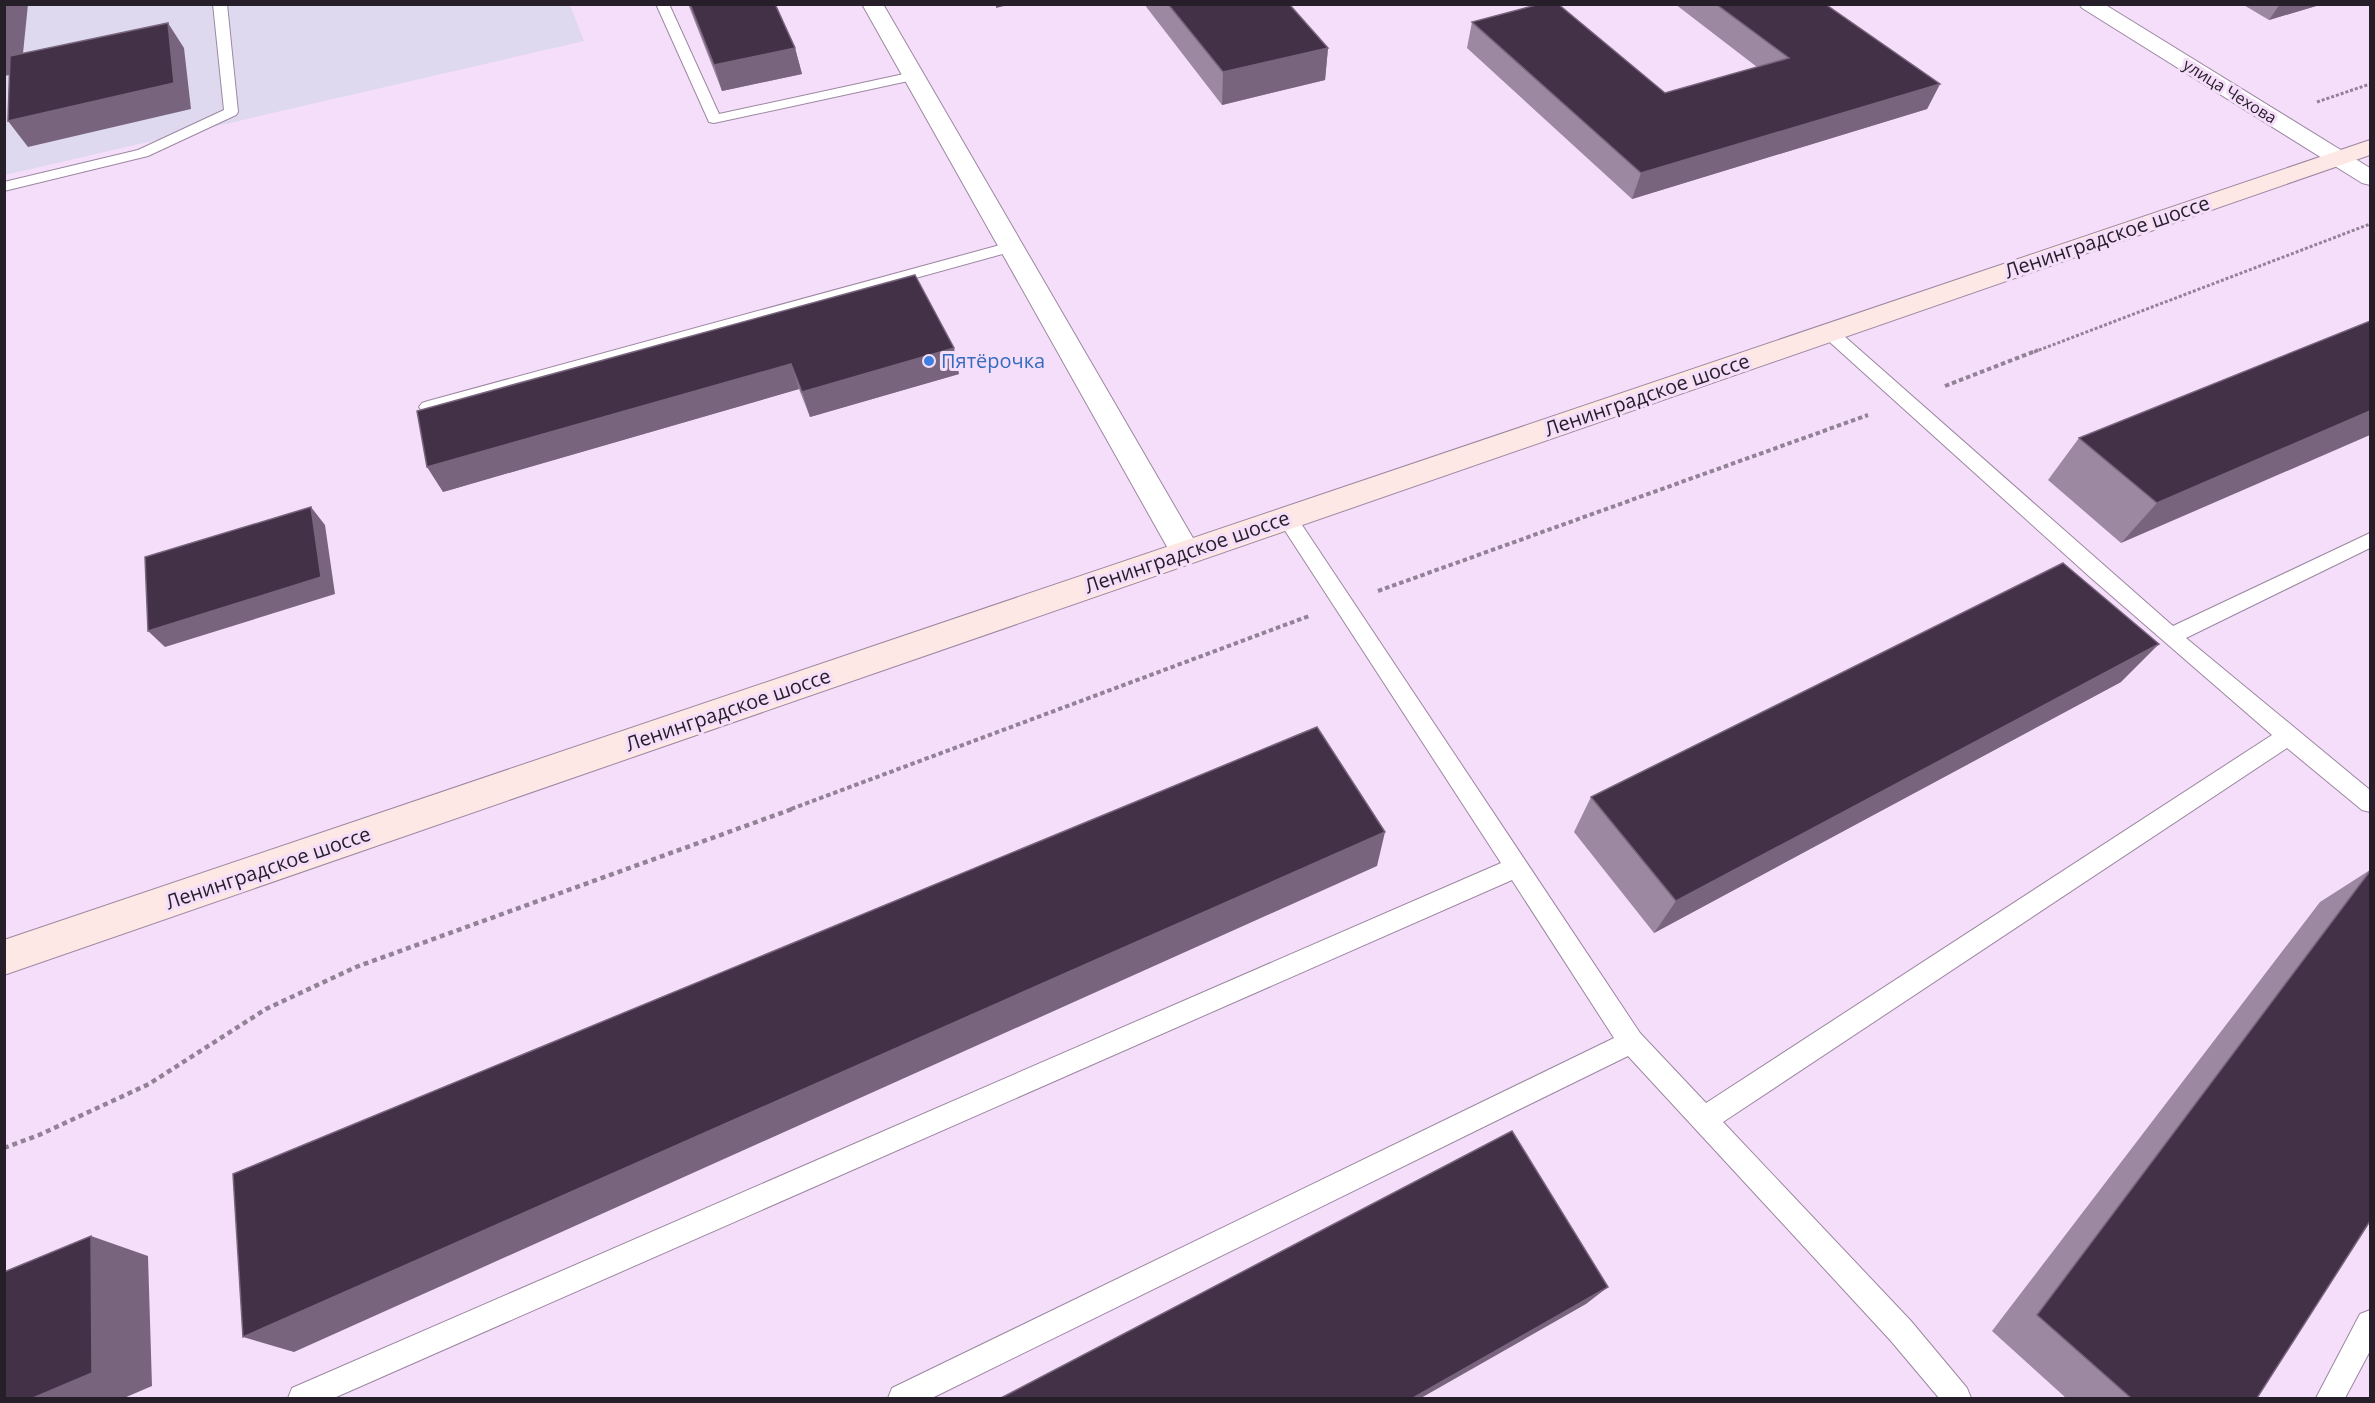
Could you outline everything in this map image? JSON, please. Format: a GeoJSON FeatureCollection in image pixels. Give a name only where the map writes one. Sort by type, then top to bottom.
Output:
{"type":"FeatureCollection","features":[{"type":"Feature","properties":{"kind":"main road","name":"Ленинградское шоссе"},"geometry":{"type":"LineString","coordinates":[[4,958],[2370,147]]}},
{"type":"Feature","properties":{"kind":"street"},"geometry":{"type":"LineString","coordinates":[[872,4],[1186,553]]}},
{"type":"Feature","properties":{"kind":"street","name":"улица Чехова"},"geometry":{"type":"LineString","coordinates":[[2089,4],[2370,178]]}},
{"type":"Feature","properties":{"kind":"lane"},"geometry":{"type":"LineString","coordinates":[[4,187],[143,153],[231,112],[220,4]]}},
{"type":"Feature","properties":{"kind":"lane"},"geometry":{"type":"LineString","coordinates":[[662,4],[714,119],[913,75]]}},
{"type":"Feature","properties":{"kind":"lane"},"geometry":{"type":"LineString","coordinates":[[428,407],[1011,247]]}},
{"type":"Feature","properties":{"kind":"lane"},"geometry":{"type":"LineString","coordinates":[[1829,332],[2171,636],[2287,736],[2370,803]]}},
{"type":"Feature","properties":{"kind":"lane"},"geometry":{"type":"LineString","coordinates":[[1287,518],[1631,1042],[1901,1331],[1957,1398]]}},
{"type":"Feature","properties":{"kind":"lane"},"geometry":{"type":"LineString","coordinates":[[2171,636],[2370,540]]}},
{"type":"Feature","properties":{"kind":"lane"},"geometry":{"type":"LineString","coordinates":[[1703,1120],[2287,736]]}},
{"type":"Feature","properties":{"kind":"lane"},"geometry":{"type":"LineString","coordinates":[[302,1398],[1516,867]]}},
{"type":"Feature","properties":{"kind":"lane"},"geometry":{"type":"LineString","coordinates":[[902,1398],[1631,1042]]}},
{"type":"Feature","properties":{"kind":"lane"},"geometry":{"type":"LineString","coordinates":[[2330,1398],[2370,1324]]}},
{"type":"Feature","properties":{"kind":"path"},"geometry":{"type":"LineString","coordinates":[[2271,117],[2370,84]]}},
{"type":"Feature","properties":{"kind":"path"},"geometry":{"type":"LineString","coordinates":[[4,1148],[39,1135],[149,1084],[266,1009],[356,967],[896,771],[1343,604],[1906,401],[2370,224]]}},
{"type":"Feature","properties":{"kind":"shaded area"},"geometry":{"type":"Polygon","coordinates":[[[4,5],[570,5],[584,41],[5,175],[4,5]]]}},
{"type":"Feature","properties":{"kind":"building"},"geometry":{"type":"Polygon","coordinates":[[[690,4],[775,4],[795,48],[714,65],[690,4]]]}},
{"type":"Feature","properties":{"kind":"building"},"geometry":{"type":"Polygon","coordinates":[[[1168,4],[1289,4],[1328,48],[1223,72],[1168,4]]]}},
{"type":"Feature","properties":{"kind":"building"},"geometry":{"type":"Polygon","coordinates":[[[1540,4],[1558,4],[1665,93],[1789,58],[1716,4],[1825,4],[1940,84],[1641,173],[1472,22],[1540,4]]]}},
{"type":"Feature","properties":{"kind":"building"},"geometry":{"type":"Polygon","coordinates":[[[168,23],[174,83],[8,121],[10,56],[168,23]]]}},
{"type":"Feature","properties":{"kind":"building"},"geometry":{"type":"Polygon","coordinates":[[[915,275],[954,348],[802,392],[791,364],[427,467],[417,411],[915,275]]]}},
{"type":"Feature","properties":{"kind":"building"},"geometry":{"type":"Polygon","coordinates":[[[2370,321],[2370,411],[2157,503],[2079,438],[2370,321]]]}},
{"type":"Feature","properties":{"kind":"building"},"geometry":{"type":"Polygon","coordinates":[[[311,507],[321,577],[148,631],[145,557],[311,507]]]}},
{"type":"Feature","properties":{"kind":"building"},"geometry":{"type":"Polygon","coordinates":[[[2063,563],[2159,644],[1676,901],[1591,797],[2063,563]]]}},
{"type":"Feature","properties":{"kind":"building"},"geometry":{"type":"Polygon","coordinates":[[[1317,727],[1385,832],[243,1337],[233,1174],[1317,727]]]}},
{"type":"Feature","properties":{"kind":"building"},"geometry":{"type":"Polygon","coordinates":[[[2370,871],[2370,1221],[2257,1398],[2131,1398],[2037,1315],[2370,871]]]}},
{"type":"Feature","properties":{"kind":"building"},"geometry":{"type":"Polygon","coordinates":[[[1512,1131],[1608,1287],[1413,1398],[1001,1398],[1512,1131]]]}},
{"type":"Feature","properties":{"kind":"building"},"geometry":{"type":"Polygon","coordinates":[[[91,1236],[92,1373],[33,1398],[4,1398],[4,1272],[91,1236]]]}},
{"type":"Feature","properties":{"kind":"place","name":"Пятёрочка"},"geometry":{"type":"Point","coordinates":[929,361]}}]}
